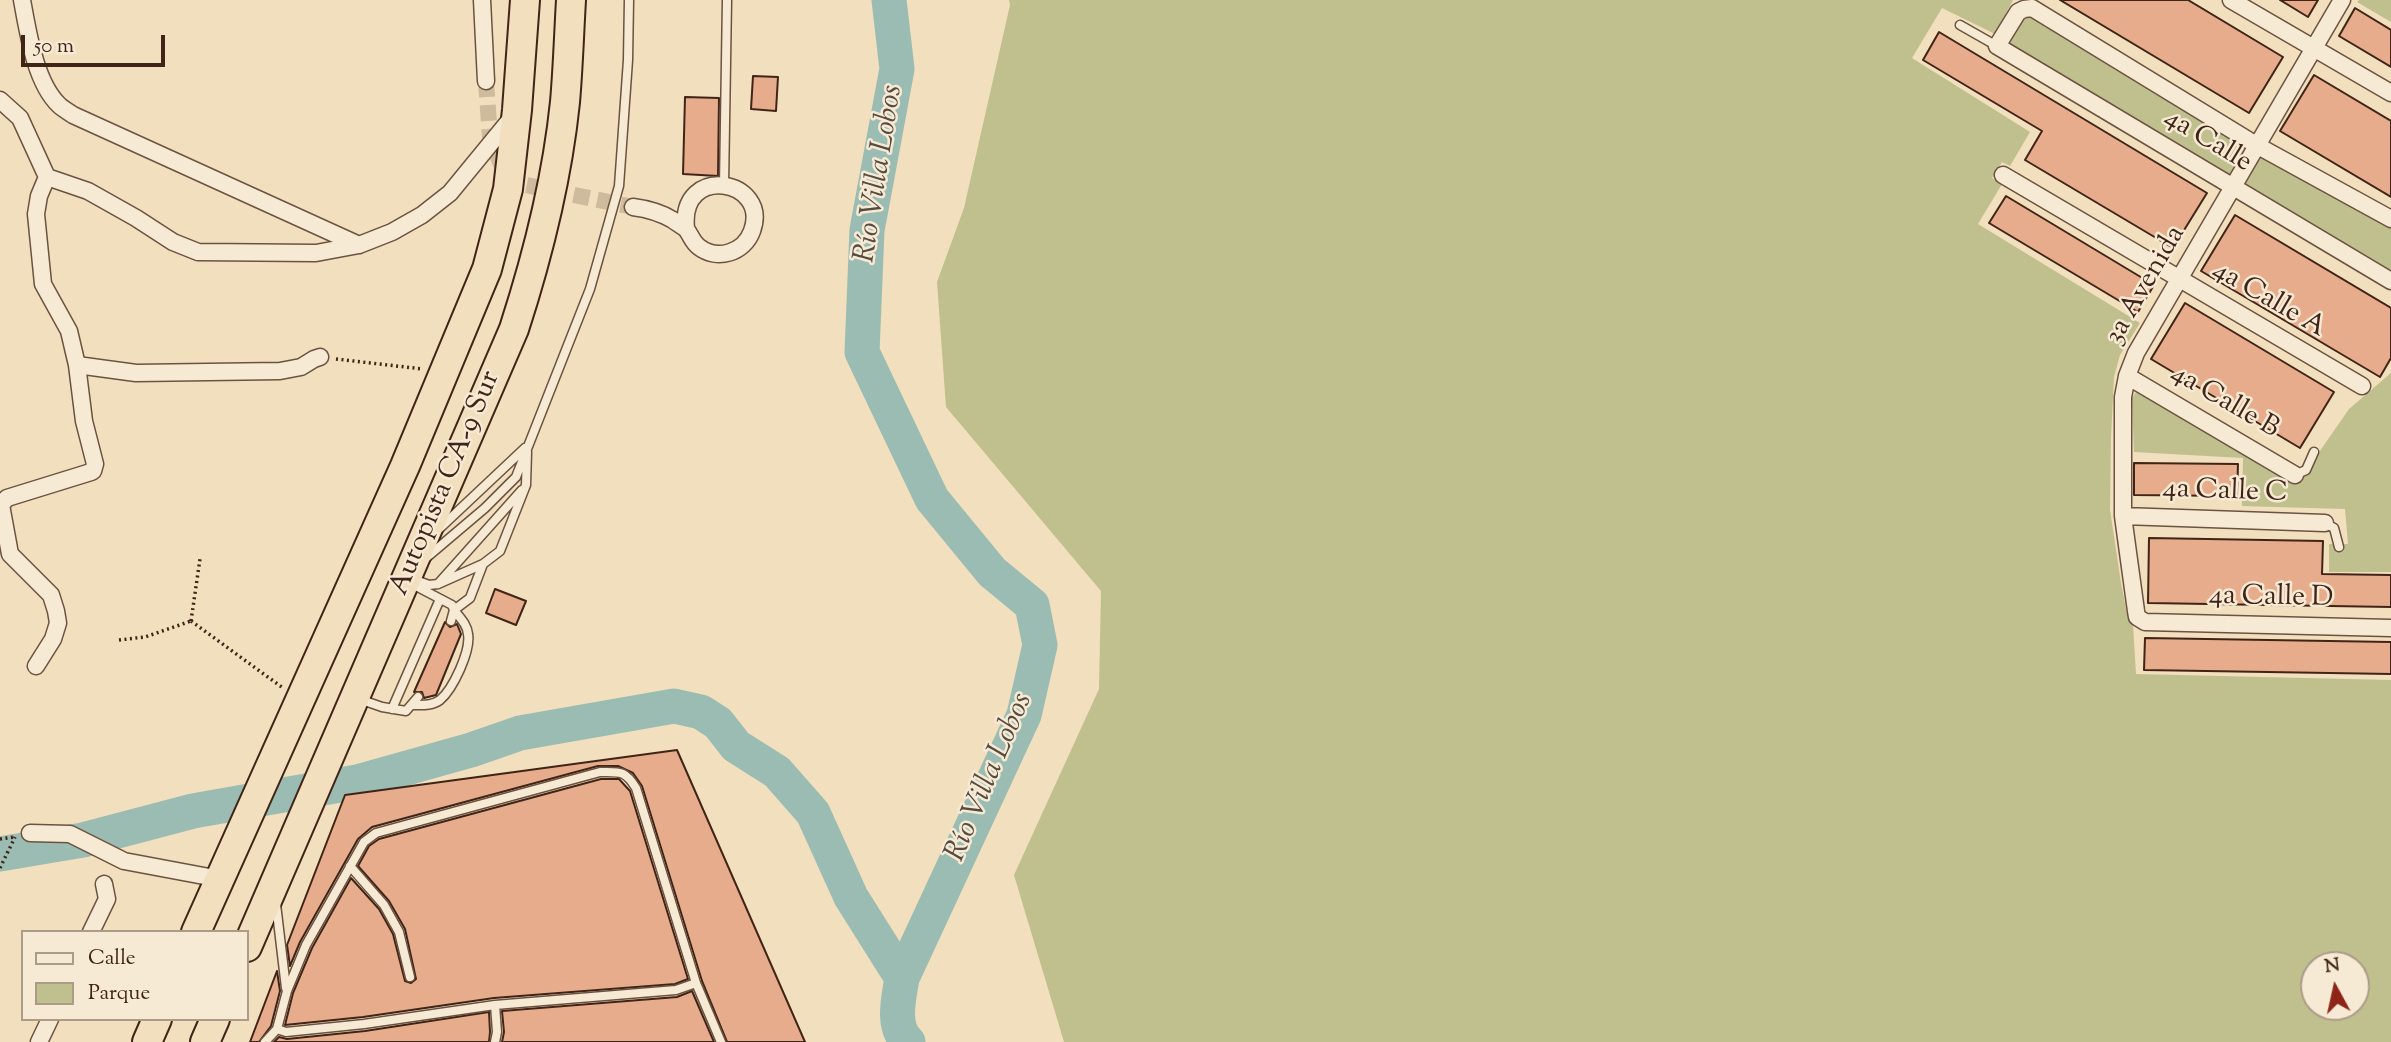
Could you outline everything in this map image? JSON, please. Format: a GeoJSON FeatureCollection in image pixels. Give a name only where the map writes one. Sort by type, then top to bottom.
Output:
{"type":"FeatureCollection","features":[{"type":"Feature","properties":{"kind":"highway","name":"Autopista CA-9 Sur"},"geometry":{"type":"LineString","coordinates":[[197,930],[405,466],[487,269],[508,189],[525,0]]}},
{"type":"Feature","properties":{"kind":"highway","name":"Autopista CA-9 Sur"},"geometry":{"type":"LineString","coordinates":[[248,945],[514,329],[535,264],[548,205],[565,103],[571,0]]}},
{"type":"Feature","properties":{"kind":"highway"},"geometry":{"type":"LineString","coordinates":[[147,1042],[156,1021]]}},
{"type":"Feature","properties":{"kind":"highway"},"geometry":{"type":"LineString","coordinates":[[205,1042],[214,1021]]}},
{"type":"Feature","properties":{"kind":"street"},"geometry":{"type":"LineString","coordinates":[[22,0],[29,39],[42,77],[59,106],[359,245]]}},
{"type":"Feature","properties":{"kind":"street"},"geometry":{"type":"LineString","coordinates":[[482,0],[486,81]]}},
{"type":"Feature","properties":{"kind":"street"},"geometry":{"type":"LineString","coordinates":[[2231,0],[2391,93]]}},
{"type":"Feature","properties":{"kind":"street","name":"3a Avenida"},"geometry":{"type":"LineString","coordinates":[[2151,623],[2140,620],[2136,611],[2123,516],[2123,397],[2127,376],[2136,354],[2342,0]]}},
{"type":"Feature","properties":{"kind":"street","name":"4a Calle"},"geometry":{"type":"LineString","coordinates":[[2391,219],[2258,146],[2032,9],[2018,12],[1997,46],[2391,281]]}},
{"type":"Feature","properties":{"kind":"street"},"geometry":{"type":"LineString","coordinates":[[0,100],[20,118],[47,177],[88,191],[173,242],[198,252],[316,253],[359,245],[402,227],[450,193],[517,110]]}},
{"type":"Feature","properties":{"kind":"street","name":"4a Calle A"},"geometry":{"type":"LineString","coordinates":[[2003,175],[2362,386]]}},
{"type":"Feature","properties":{"kind":"street"},"geometry":{"type":"LineString","coordinates":[[36,666],[53,639],[58,623],[56,611],[51,595],[10,554],[1,505],[7,498],[93,471],[95,464],[84,421],[77,365],[69,331],[43,284],[36,214],[39,196],[47,177]]}},
{"type":"Feature","properties":{"kind":"street"},"geometry":{"type":"LineString","coordinates":[[632,207],[656,211],[686,228],[696,245],[714,254],[734,251],[742,246],[753,229],[753,209],[743,193],[724,185],[715,185],[697,193],[686,209],[686,228]]}},
{"type":"Feature","properties":{"kind":"street"},"geometry":{"type":"LineString","coordinates":[[77,365],[136,373],[280,372],[301,367],[320,358]]}},
{"type":"Feature","properties":{"kind":"street","name":"4a Calle B"},"geometry":{"type":"LineString","coordinates":[[2127,376],[2295,475]]}},
{"type":"Feature","properties":{"kind":"street","name":"4a Calle C"},"geometry":{"type":"LineString","coordinates":[[2123,516],[2325,523]]}},
{"type":"Feature","properties":{"kind":"street","name":"4a Calle D"},"geometry":{"type":"LineString","coordinates":[[2151,623],[2391,628]]}},
{"type":"Feature","properties":{"kind":"street"},"geometry":{"type":"LineString","coordinates":[[30,833],[70,834],[124,861],[220,879]]}},
{"type":"Feature","properties":{"kind":"street"},"geometry":{"type":"LineString","coordinates":[[92,930],[107,899],[104,884]]}},
{"type":"Feature","properties":{"kind":"street"},"geometry":{"type":"LineString","coordinates":[[39,1042],[49,1021]]}},
{"type":"Feature","properties":{"kind":"lane"},"geometry":{"type":"LineString","coordinates":[[408,576],[516,477],[551,392],[590,289],[619,186],[628,60],[629,0]]}},
{"type":"Feature","properties":{"kind":"lane"},"geometry":{"type":"LineString","coordinates":[[724,185],[727,0]]}},
{"type":"Feature","properties":{"kind":"lane"},"geometry":{"type":"LineString","coordinates":[[1960,25],[1997,46]]}},
{"type":"Feature","properties":{"kind":"lane"},"geometry":{"type":"LineString","coordinates":[[421,545],[527,446]]}},
{"type":"Feature","properties":{"kind":"lane"},"geometry":{"type":"LineString","coordinates":[[408,576],[429,585],[438,584],[483,564],[500,551],[526,485],[527,446]]}},
{"type":"Feature","properties":{"kind":"lane"},"geometry":{"type":"LineString","coordinates":[[2295,475],[2306,470],[2314,452]]}},
{"type":"Feature","properties":{"kind":"lane"},"geometry":{"type":"LineString","coordinates":[[438,584],[526,485]]}},
{"type":"Feature","properties":{"kind":"lane"},"geometry":{"type":"LineString","coordinates":[[2325,523],[2334,528],[2339,547]]}},
{"type":"Feature","properties":{"kind":"lane"},"geometry":{"type":"LineString","coordinates":[[451,621],[454,610],[470,597],[483,564]]}},
{"type":"Feature","properties":{"kind":"lane"},"geometry":{"type":"LineString","coordinates":[[408,576],[452,605],[464,622],[468,634],[468,646],[454,683],[440,700],[430,704],[413,705]]}},
{"type":"Feature","properties":{"kind":"lane"},"geometry":{"type":"LineString","coordinates":[[392,709],[440,599]]}},
{"type":"Feature","properties":{"kind":"lane"},"geometry":{"type":"LineString","coordinates":[[351,708],[406,711],[418,696]]}},
{"type":"Feature","properties":{"kind":"lane"},"geometry":{"type":"LineString","coordinates":[[265,1042],[277,1030],[287,991],[306,945],[364,842],[376,833],[600,772],[619,772],[629,776],[636,789],[696,983],[721,1042]]}},
{"type":"Feature","properties":{"kind":"lane"},"geometry":{"type":"LineString","coordinates":[[350,866],[384,905],[399,932],[410,977]]}},
{"type":"Feature","properties":{"kind":"lane"},"geometry":{"type":"LineString","coordinates":[[273,886],[287,991]]}},
{"type":"Feature","properties":{"kind":"lane"},"geometry":{"type":"LineString","coordinates":[[277,1030],[300,1031],[364,1024],[495,1004],[676,990],[696,983]]}},
{"type":"Feature","properties":{"kind":"lane"},"geometry":{"type":"LineString","coordinates":[[495,1004],[495,1042]]}},
{"type":"Feature","properties":{"kind":"path"},"geometry":{"type":"LineString","coordinates":[[320,358],[446,371]]}},
{"type":"Feature","properties":{"kind":"path"},"geometry":{"type":"LineString","coordinates":[[191,621],[200,559]]}},
{"type":"Feature","properties":{"kind":"path"},"geometry":{"type":"LineString","coordinates":[[118,640],[145,637],[191,621]]}},
{"type":"Feature","properties":{"kind":"path"},"geometry":{"type":"LineString","coordinates":[[191,621],[285,689]]}},
{"type":"Feature","properties":{"kind":"path"},"geometry":{"type":"LineString","coordinates":[[0,839],[13,839],[0,868]]}},
{"type":"Feature","properties":{"kind":"green space"},"geometry":{"type":"Polygon","coordinates":[[[1009,0],[2013,0],[1995,34],[1942,8],[1912,58],[2030,132],[2010,166],[2002,162],[1992,178],[2002,184],[1978,224],[2140,323],[2120,355],[2114,377],[2110,510],[2127,613],[2133,625],[2136,674],[2391,680],[2391,1042],[1064,1042],[1014,875],[1099,689],[1101,591],[946,407],[937,282],[964,208],[1009,0]]]}},
{"type":"Feature","properties":{"kind":"green space"},"geometry":{"type":"Polygon","coordinates":[[[2391,0],[2391,22],[2357,2],[2391,0]]]}},
{"type":"Feature","properties":{"kind":"green space"},"geometry":{"type":"Polygon","coordinates":[[[2032,8],[2391,219],[2391,281],[1997,46],[2032,8]]]}},
{"type":"Feature","properties":{"kind":"green space"},"geometry":{"type":"Polygon","coordinates":[[[2391,373],[2391,572],[2329,572],[2329,544],[2348,544],[2345,509],[2242,506],[2243,458],[2134,452],[2132,398],[2136,392],[2297,484],[2349,409],[2391,373]]]}},
{"type":"Feature","properties":{"kind":"building"},"geometry":{"type":"Polygon","coordinates":[[[2060,0],[2188,0],[2283,57],[2249,113],[2060,0]]]}},
{"type":"Feature","properties":{"kind":"building"},"geometry":{"type":"Polygon","coordinates":[[[2280,0],[2318,0],[2308,17],[2280,0]]]}},
{"type":"Feature","properties":{"kind":"building"},"geometry":{"type":"Polygon","coordinates":[[[2355,8],[2391,30],[2391,67],[2339,36],[2355,8]]]}},
{"type":"Feature","properties":{"kind":"building"},"geometry":{"type":"Polygon","coordinates":[[[1939,32],[2207,193],[2173,248],[2025,160],[2042,131],[1923,60],[1939,32]]]}},
{"type":"Feature","properties":{"kind":"building"},"geometry":{"type":"Polygon","coordinates":[[[2314,75],[2391,121],[2391,197],[2280,131],[2314,75]]]}},
{"type":"Feature","properties":{"kind":"building"},"geometry":{"type":"Polygon","coordinates":[[[753,76],[778,77],[776,111],[751,109],[753,76]]]}},
{"type":"Feature","properties":{"kind":"building"},"geometry":{"type":"Polygon","coordinates":[[[685,97],[719,98],[718,176],[683,174],[685,97]]]}},
{"type":"Feature","properties":{"kind":"building"},"geometry":{"type":"Polygon","coordinates":[[[2006,196],[2154,285],[2138,312],[1989,223],[2006,196]]]}},
{"type":"Feature","properties":{"kind":"building"},"geometry":{"type":"Polygon","coordinates":[[[2235,215],[2391,308],[2391,358],[2380,377],[2201,271],[2235,215]]]}},
{"type":"Feature","properties":{"kind":"building"},"geometry":{"type":"Polygon","coordinates":[[[2185,303],[2334,392],[2300,448],[2151,359],[2185,303]]]}},
{"type":"Feature","properties":{"kind":"building"},"geometry":{"type":"Polygon","coordinates":[[[2134,463],[2238,464],[2237,496],[2134,495],[2134,463]]]}},
{"type":"Feature","properties":{"kind":"building"},"geometry":{"type":"Polygon","coordinates":[[[2149,538],[2323,541],[2322,574],[2391,575],[2391,607],[2148,603],[2149,538]]]}},
{"type":"Feature","properties":{"kind":"building"},"geometry":{"type":"Polygon","coordinates":[[[495,589],[526,601],[516,625],[486,613],[495,589]]]}},
{"type":"Feature","properties":{"kind":"building"},"geometry":{"type":"Polygon","coordinates":[[[445,622],[450,627],[457,624],[461,634],[436,695],[424,698],[422,692],[414,692],[445,622]]]}},
{"type":"Feature","properties":{"kind":"building"},"geometry":{"type":"Polygon","coordinates":[[[2145,638],[2391,642],[2391,674],[2144,670],[2145,638]]]}},
{"type":"Feature","properties":{"kind":"building"},"geometry":{"type":"Polygon","coordinates":[[[677,750],[805,1042],[727,1042],[702,981],[642,786],[633,773],[618,766],[598,766],[372,827],[358,839],[300,942],[290,966],[287,945],[345,795],[677,750]]]}},
{"type":"Feature","properties":{"kind":"building"},"geometry":{"type":"Polygon","coordinates":[[[601,779],[619,779],[630,791],[688,979],[675,984],[494,998],[285,1025],[293,993],[312,948],[351,878],[379,909],[393,934],[405,981],[411,983],[416,979],[405,929],[389,901],[358,866],[369,846],[379,839],[601,779]]]}},
{"type":"Feature","properties":{"kind":"building"},"geometry":{"type":"Polygon","coordinates":[[[277,971],[280,991],[271,1026],[259,1042],[250,1042],[277,971]]]}},
{"type":"Feature","properties":{"kind":"building"},"geometry":{"type":"Polygon","coordinates":[[[692,991],[714,1042],[502,1042],[502,1011],[677,997],[692,991]]]}},
{"type":"Feature","properties":{"kind":"building"},"geometry":{"type":"Polygon","coordinates":[[[489,1012],[489,1042],[274,1042],[279,1037],[287,1039],[365,1031],[489,1012]]]}},
{"type":"Feature","properties":{"kind":"waterway","name":"Río Villa Lobos"},"geometry":{"type":"LineString","coordinates":[[889,0],[897,69],[867,230],[862,352],[932,499],[992,572],[1032,605],[1040,645],[1024,715],[902,978],[898,1020],[899,1028],[908,1042]]}},
{"type":"Feature","properties":{"kind":"waterway"},"geometry":{"type":"LineString","coordinates":[[0,854],[83,840],[193,811],[357,782],[471,750],[520,733],[674,706],[701,712],[718,723],[736,746],[777,772],[813,813],[851,897],[902,978]]}},
{"type":"Feature","properties":{"kind":"tunnel"},"geometry":{"type":"LineString","coordinates":[[486,81],[490,138],[503,169],[521,184],[633,207]]}}]}
